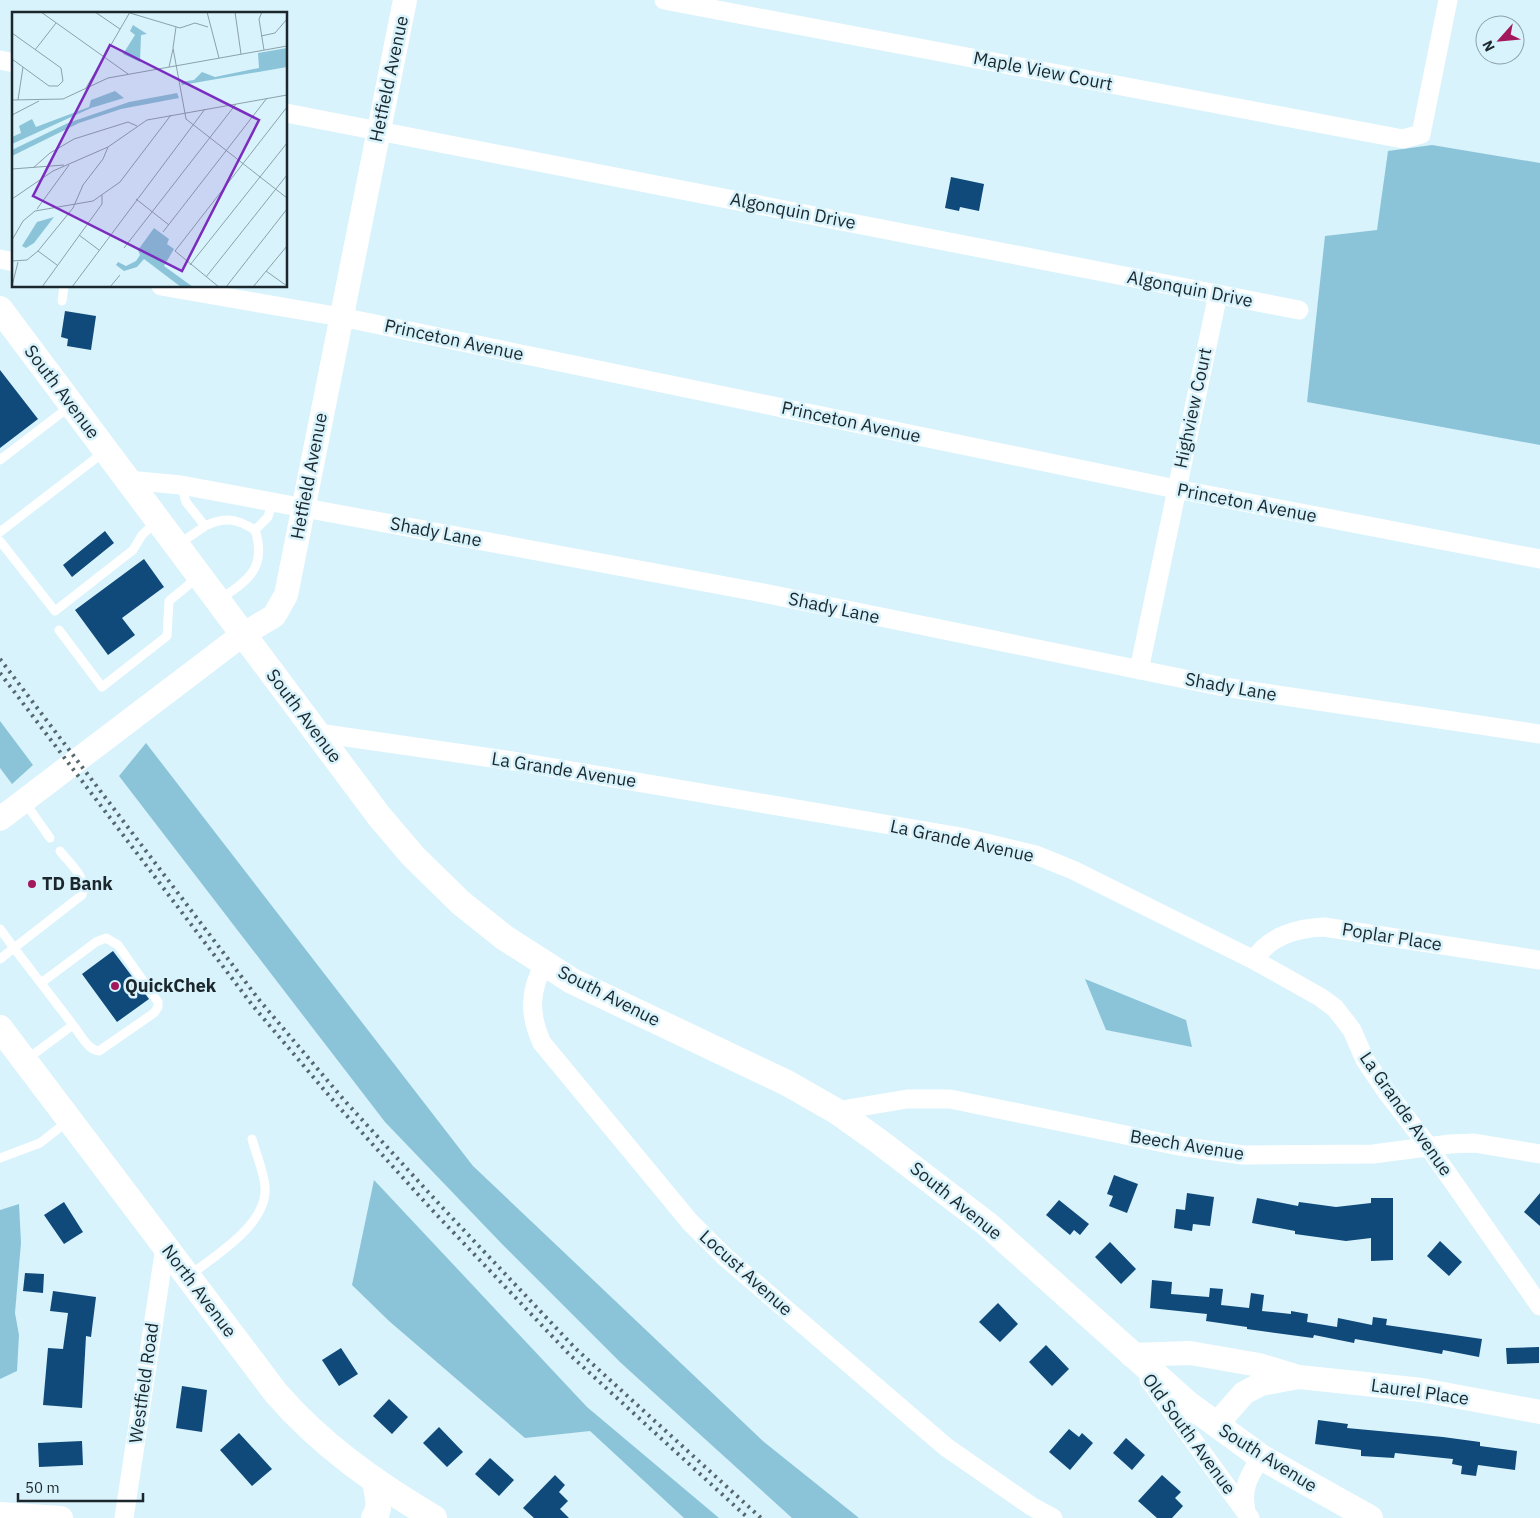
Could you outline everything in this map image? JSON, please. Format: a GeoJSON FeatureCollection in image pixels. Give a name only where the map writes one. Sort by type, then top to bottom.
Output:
{"type":"FeatureCollection","features":[{"type":"Feature","properties":{"kind":"main road","name":"South Avenue"},"geometry":{"type":"LineString","coordinates":[[0,309],[379,816],[413,856],[461,903],[505,938],[572,981],[787,1083],[836,1111],[987,1224],[1131,1355],[1187,1403],[1262,1457],[1370,1518]]}},
{"type":"Feature","properties":{"kind":"main road","name":"North Avenue"},"geometry":{"type":"LineString","coordinates":[[0,1028],[165,1247],[300,1421],[375,1482],[434,1518]]}},
{"type":"Feature","properties":{"kind":"main road"},"geometry":{"type":"LineString","coordinates":[[374,1518],[378,1513],[379,1503],[375,1482]]}},
{"type":"Feature","properties":{"kind":"street","name":"Hetfield Avenue"},"geometry":{"type":"LineString","coordinates":[[0,819],[242,635],[274,616],[286,594],[405,0]]}},
{"type":"Feature","properties":{"kind":"street","name":"Maple View Court"},"geometry":{"type":"LineString","coordinates":[[664,0],[1403,139],[1421,134],[1448,0]]}},
{"type":"Feature","properties":{"kind":"street","name":"Algonquin Drive"},"geometry":{"type":"LineString","coordinates":[[288,113],[1300,310]]}},
{"type":"Feature","properties":{"kind":"street","name":"Princeton Avenue"},"geometry":{"type":"LineString","coordinates":[[173,288],[341,317],[1176,489],[1540,558]]}},
{"type":"Feature","properties":{"kind":"street","name":"Highview Court"},"geometry":{"type":"LineString","coordinates":[[1139,670],[1218,294]]}},
{"type":"Feature","properties":{"kind":"street","name":"Shady Lane"},"geometry":{"type":"LineString","coordinates":[[128,480],[181,485],[758,592],[1224,687],[1540,734]]}},
{"type":"Feature","properties":{"kind":"street","name":"La Grande Avenue"},"geometry":{"type":"LineString","coordinates":[[318,732],[513,762],[999,845],[1036,855],[1074,870],[1254,960],[1320,997],[1335,1008],[1352,1030],[1365,1060],[1386,1091],[1428,1146],[1540,1306]]}},
{"type":"Feature","properties":{"kind":"street","name":"Poplar Place"},"geometry":{"type":"LineString","coordinates":[[1254,960],[1268,945],[1282,936],[1307,928],[1324,927],[1540,960]]}},
{"type":"Feature","properties":{"kind":"street","name":"Locust Avenue"},"geometry":{"type":"LineString","coordinates":[[545,963],[534,985],[532,1000],[536,1030],[542,1043],[690,1222],[725,1257],[930,1434],[1031,1506],[1052,1518]]}},
{"type":"Feature","properties":{"kind":"street","name":"Beech Avenue"},"geometry":{"type":"LineString","coordinates":[[836,1111],[907,1099],[950,1099],[1179,1146],[1243,1155],[1373,1154],[1428,1146],[1474,1144],[1540,1154]]}},
{"type":"Feature","properties":{"kind":"street","name":"Westfield Road"},"geometry":{"type":"LineString","coordinates":[[124,1518],[165,1247]]}},
{"type":"Feature","properties":{"kind":"street","name":"Laurel Place"},"geometry":{"type":"LineString","coordinates":[[1131,1355],[1190,1353],[1259,1365],[1299,1378],[1422,1390],[1540,1412]]}},
{"type":"Feature","properties":{"kind":"street","name":"Old South Avenue"},"geometry":{"type":"LineString","coordinates":[[1131,1355],[1248,1515]]}},
{"type":"Feature","properties":{"kind":"street","name":"Laurel Place"},"geometry":{"type":"LineString","coordinates":[[1216,1425],[1244,1393],[1261,1384],[1299,1378]]}},
{"type":"Feature","properties":{"kind":"street","name":"Old South Avenue"},"geometry":{"type":"LineString","coordinates":[[1248,1515],[1243,1498],[1245,1485],[1262,1457]]}},
{"type":"Feature","properties":{"kind":"street"},"geometry":{"type":"LineString","coordinates":[[0,1514],[61,1518]]}},
{"type":"Feature","properties":{"kind":"lane"},"geometry":{"type":"LineString","coordinates":[[62,301],[64,288]]}},
{"type":"Feature","properties":{"kind":"lane"},"geometry":{"type":"LineString","coordinates":[[0,460],[71,405]]}},
{"type":"Feature","properties":{"kind":"lane"},"geometry":{"type":"LineString","coordinates":[[0,532],[106,450]]}},
{"type":"Feature","properties":{"kind":"lane"},"geometry":{"type":"LineString","coordinates":[[181,485],[186,502],[206,526]]}},
{"type":"Feature","properties":{"kind":"lane"},"geometry":{"type":"LineString","coordinates":[[255,530],[268,517],[272,503]]}},
{"type":"Feature","properties":{"kind":"lane"},"geometry":{"type":"LineString","coordinates":[[177,546],[206,526],[228,518],[243,522],[255,530],[260,546],[257,566],[242,584],[218,601]]}},
{"type":"Feature","properties":{"kind":"lane"},"geometry":{"type":"LineString","coordinates":[[0,541],[55,611],[134,550],[142,535],[158,520]]}},
{"type":"Feature","properties":{"kind":"lane"},"geometry":{"type":"LineString","coordinates":[[59,630],[102,687],[168,636],[169,600],[200,576]]}},
{"type":"Feature","properties":{"kind":"lane"},"geometry":{"type":"LineString","coordinates":[[24,801],[50,838]]}},
{"type":"Feature","properties":{"kind":"lane"},"geometry":{"type":"LineString","coordinates":[[0,958],[82,895],[85,888],[83,882],[60,851]]}},
{"type":"Feature","properties":{"kind":"lane"},"geometry":{"type":"LineString","coordinates":[[0,929],[14,948],[73,1025],[90,1046],[100,1051],[154,1013],[158,1007],[158,1002],[118,945],[106,938],[96,942],[41,983]]}},
{"type":"Feature","properties":{"kind":"lane"},"geometry":{"type":"LineString","coordinates":[[25,1060],[73,1025]]}},
{"type":"Feature","properties":{"kind":"lane"},"geometry":{"type":"LineString","coordinates":[[0,1158],[40,1143],[70,1120]]}},
{"type":"Feature","properties":{"kind":"lane"},"geometry":{"type":"LineString","coordinates":[[188,1277],[244,1233],[259,1213],[266,1188],[252,1139]]}},
{"type":"Feature","properties":{"kind":"shaded area"},"geometry":{"type":"Polygon","coordinates":[[[1432,145],[1540,163],[1540,445],[1307,402],[1325,236],[1377,230],[1388,151],[1432,145]]]}},
{"type":"Feature","properties":{"kind":"shaded area"},"geometry":{"type":"Polygon","coordinates":[[[0,721],[33,765],[12,784],[0,768],[0,721]]]}},
{"type":"Feature","properties":{"kind":"shaded area"},"geometry":{"type":"Polygon","coordinates":[[[146,743],[473,1166],[764,1442],[859,1518],[792,1518],[621,1363],[501,1243],[385,1122],[119,776],[146,743]]]}},
{"type":"Feature","properties":{"kind":"shaded area"},"geometry":{"type":"Polygon","coordinates":[[[1085,979],[1186,1020],[1192,1047],[1106,1030],[1085,979]]]}},
{"type":"Feature","properties":{"kind":"shaded area"},"geometry":{"type":"Polygon","coordinates":[[[374,1180],[587,1407],[719,1518],[684,1518],[590,1431],[525,1438],[389,1321],[352,1285],[374,1180]]]}},
{"type":"Feature","properties":{"kind":"shaded area"},"geometry":{"type":"Polygon","coordinates":[[[19,1204],[21,1243],[15,1313],[19,1335],[17,1371],[0,1379],[0,1210],[19,1204]]]}},
{"type":"Feature","properties":{"kind":"building"},"geometry":{"type":"Polygon","coordinates":[[[951,177],[984,184],[979,211],[960,207],[959,211],[945,208],[951,177]]]}},
{"type":"Feature","properties":{"kind":"building"},"geometry":{"type":"Polygon","coordinates":[[[65,311],[96,316],[91,350],[67,346],[68,339],[61,337],[65,311]]]}},
{"type":"Feature","properties":{"kind":"building"},"geometry":{"type":"Polygon","coordinates":[[[0,370],[38,419],[0,448],[0,370]]]}},
{"type":"Feature","properties":{"kind":"building"},"geometry":{"type":"Polygon","coordinates":[[[105,531],[114,543],[72,577],[63,565],[105,531]]]}},
{"type":"Feature","properties":{"kind":"building"},"geometry":{"type":"Polygon","coordinates":[[[144,559],[164,587],[122,618],[135,635],[108,655],[75,610],[144,559]]]}},
{"type":"Feature","properties":{"kind":"building","name":"QuickChek"},"geometry":{"type":"Polygon","coordinates":[[[113,951],[149,999],[117,1022],[82,974],[113,951]]]}},
{"type":"Feature","properties":{"kind":"building"},"geometry":{"type":"Polygon","coordinates":[[[1114,1175],[1138,1184],[1127,1213],[1109,1206],[1113,1196],[1107,1194],[1114,1175]]]}},
{"type":"Feature","properties":{"kind":"building"},"geometry":{"type":"Polygon","coordinates":[[[1187,1193],[1214,1197],[1210,1226],[1193,1224],[1192,1231],[1174,1228],[1176,1209],[1185,1210],[1187,1193]]]}},
{"type":"Feature","properties":{"kind":"building"},"geometry":{"type":"Polygon","coordinates":[[[1540,1193],[1540,1226],[1524,1212],[1540,1193]]]}},
{"type":"Feature","properties":{"kind":"building"},"geometry":{"type":"Polygon","coordinates":[[[1257,1198],[1298,1206],[1299,1202],[1336,1207],[1371,1203],[1371,1198],[1393,1198],[1393,1260],[1371,1261],[1371,1238],[1346,1241],[1295,1234],[1295,1231],[1252,1223],[1257,1198]]]}},
{"type":"Feature","properties":{"kind":"building"},"geometry":{"type":"Polygon","coordinates":[[[1059,1200],[1089,1224],[1080,1235],[1074,1230],[1070,1235],[1046,1215],[1059,1200]]]}},
{"type":"Feature","properties":{"kind":"building"},"geometry":{"type":"Polygon","coordinates":[[[64,1202],[83,1232],[64,1244],[44,1215],[64,1202]]]}},
{"type":"Feature","properties":{"kind":"building"},"geometry":{"type":"Polygon","coordinates":[[[1440,1241],[1462,1262],[1449,1276],[1427,1256],[1440,1241]]]}},
{"type":"Feature","properties":{"kind":"building"},"geometry":{"type":"Polygon","coordinates":[[[1110,1242],[1136,1269],[1121,1284],[1095,1257],[1110,1242]]]}},
{"type":"Feature","properties":{"kind":"building"},"geometry":{"type":"Polygon","coordinates":[[[25,1273],[44,1274],[43,1293],[23,1291],[25,1273]]]}},
{"type":"Feature","properties":{"kind":"building"},"geometry":{"type":"Polygon","coordinates":[[[1152,1280],[1172,1282],[1171,1294],[1209,1297],[1210,1288],[1223,1289],[1221,1305],[1249,1308],[1251,1293],[1264,1295],[1262,1311],[1291,1314],[1291,1311],[1308,1314],[1307,1322],[1337,1327],[1338,1318],[1372,1325],[1373,1317],[1387,1319],[1386,1325],[1482,1339],[1479,1357],[1443,1350],[1442,1354],[1355,1339],[1354,1343],[1314,1335],[1313,1338],[1247,1329],[1247,1327],[1206,1321],[1207,1314],[1150,1308],[1152,1280]]]}},
{"type":"Feature","properties":{"kind":"building"},"geometry":{"type":"Polygon","coordinates":[[[53,1291],[96,1297],[91,1337],[86,1336],[82,1408],[43,1405],[48,1348],[63,1349],[68,1313],[50,1311],[53,1291]]]}},
{"type":"Feature","properties":{"kind":"building"},"geometry":{"type":"Polygon","coordinates":[[[998,1303],[1018,1324],[1000,1342],[979,1322],[998,1303]]]}},
{"type":"Feature","properties":{"kind":"building"},"geometry":{"type":"Polygon","coordinates":[[[1046,1345],[1069,1369],[1052,1386],[1029,1362],[1046,1345]]]}},
{"type":"Feature","properties":{"kind":"building"},"geometry":{"type":"Polygon","coordinates":[[[1539,1347],[1539,1363],[1507,1364],[1506,1348],[1539,1347]]]}},
{"type":"Feature","properties":{"kind":"building"},"geometry":{"type":"Polygon","coordinates":[[[341,1348],[358,1374],[339,1386],[322,1360],[341,1348]]]}},
{"type":"Feature","properties":{"kind":"building"},"geometry":{"type":"Polygon","coordinates":[[[182,1386],[207,1390],[202,1432],[176,1428],[182,1386]]]}},
{"type":"Feature","properties":{"kind":"building"},"geometry":{"type":"Polygon","coordinates":[[[389,1399],[408,1417],[392,1434],[373,1416],[389,1399]]]}},
{"type":"Feature","properties":{"kind":"building"},"geometry":{"type":"Polygon","coordinates":[[[1318,1420],[1348,1424],[1347,1428],[1480,1442],[1480,1446],[1517,1451],[1515,1470],[1478,1465],[1476,1476],[1461,1474],[1462,1466],[1452,1464],[1453,1459],[1395,1453],[1394,1458],[1361,1456],[1361,1450],[1315,1444],[1318,1420]]]}},
{"type":"Feature","properties":{"kind":"building"},"geometry":{"type":"Polygon","coordinates":[[[439,1427],[463,1452],[447,1467],[423,1443],[439,1427]]]}},
{"type":"Feature","properties":{"kind":"building"},"geometry":{"type":"Polygon","coordinates":[[[1069,1429],[1079,1437],[1082,1433],[1093,1443],[1070,1470],[1049,1452],[1069,1429]]]}},
{"type":"Feature","properties":{"kind":"building"},"geometry":{"type":"Polygon","coordinates":[[[239,1433],[272,1469],[252,1486],[220,1450],[239,1433]]]}},
{"type":"Feature","properties":{"kind":"building"},"geometry":{"type":"Polygon","coordinates":[[[1126,1438],[1145,1455],[1132,1470],[1113,1453],[1126,1438]]]}},
{"type":"Feature","properties":{"kind":"building"},"geometry":{"type":"Polygon","coordinates":[[[82,1441],[83,1465],[39,1467],[38,1443],[82,1441]]]}},
{"type":"Feature","properties":{"kind":"building"},"geometry":{"type":"Polygon","coordinates":[[[490,1458],[514,1480],[499,1496],[475,1474],[490,1458]]]}},
{"type":"Feature","properties":{"kind":"building"},"geometry":{"type":"Polygon","coordinates":[[[555,1475],[565,1485],[559,1492],[568,1501],[560,1509],[569,1518],[534,1518],[523,1508],[555,1475]]]}},
{"type":"Feature","properties":{"kind":"building"},"geometry":{"type":"Polygon","coordinates":[[[1162,1475],[1181,1492],[1175,1498],[1183,1506],[1172,1518],[1157,1518],[1138,1501],[1162,1475]]]}},
{"type":"Feature","properties":{"kind":"railway"},"geometry":{"type":"LineString","coordinates":[[0,659],[260,1001],[344,1100],[576,1349],[761,1518]]}},
{"type":"Feature","properties":{"kind":"railway"},"geometry":{"type":"LineString","coordinates":[[0,673],[253,1006],[337,1105],[434,1212],[570,1355],[748,1518]]}},
{"type":"Feature","properties":{"kind":"place","name":"TD Bank"},"geometry":{"type":"Point","coordinates":[32,884]}},
{"type":"Feature","properties":{"kind":"place","name":"QuickChek"},"geometry":{"type":"Point","coordinates":[115,986]}}]}
